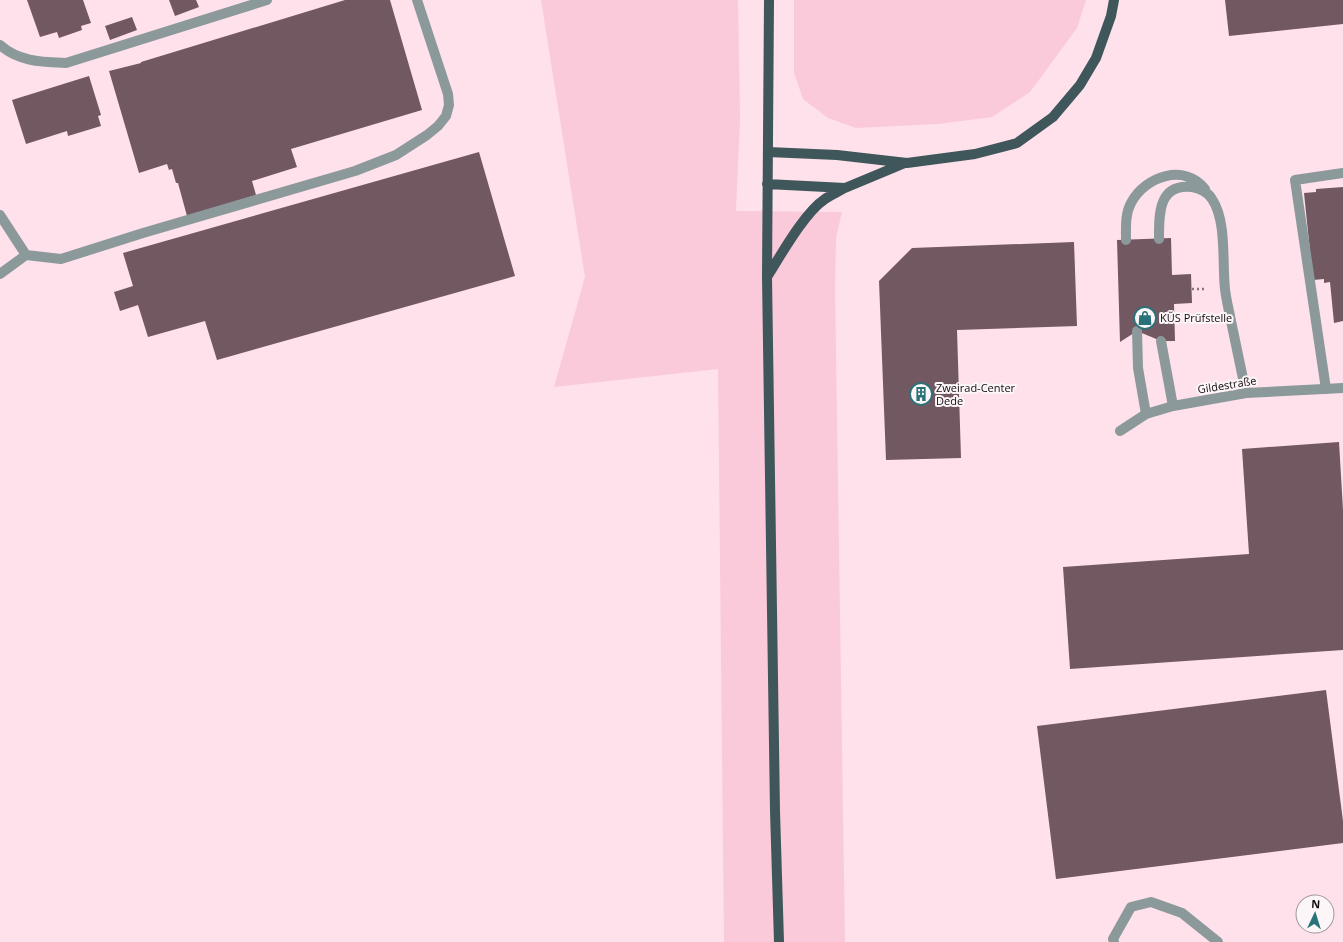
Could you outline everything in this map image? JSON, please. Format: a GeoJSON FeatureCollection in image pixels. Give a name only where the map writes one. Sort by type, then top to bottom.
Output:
{"type":"FeatureCollection","features":[{"type":"Feature","properties":{"kind":"main road"},"geometry":{"type":"LineString","coordinates":[[769,0],[767,277],[775,811],[779,942]]}},
{"type":"Feature","properties":{"kind":"main road"},"geometry":{"type":"LineString","coordinates":[[768,152],[837,155],[907,162],[975,154],[1017,144],[1053,117],[1080,84],[1096,58],[1111,16],[1114,0]]}},
{"type":"Feature","properties":{"kind":"main road"},"geometry":{"type":"LineString","coordinates":[[767,277],[798,229],[813,209],[825,199],[845,188],[907,162]]}},
{"type":"Feature","properties":{"kind":"main road"},"geometry":{"type":"LineString","coordinates":[[767,184],[845,188]]}},
{"type":"Feature","properties":{"kind":"street"},"geometry":{"type":"LineString","coordinates":[[0,45],[22,58],[44,62],[66,63],[267,0]]}},
{"type":"Feature","properties":{"kind":"street"},"geometry":{"type":"LineString","coordinates":[[0,274],[26,255],[61,259],[143,233],[356,171],[396,155],[412,145],[438,126],[446,116],[449,105],[448,94],[417,0]]}},
{"type":"Feature","properties":{"kind":"street"},"geometry":{"type":"LineString","coordinates":[[1326,389],[1295,180],[1343,173]]}},
{"type":"Feature","properties":{"kind":"street"},"geometry":{"type":"LineString","coordinates":[[1126,240],[1127,215],[1131,203],[1145,184],[1166,175],[1185,176],[1200,183],[1212,199],[1217,210],[1223,238],[1225,289],[1246,393]]}},
{"type":"Feature","properties":{"kind":"street"},"geometry":{"type":"LineString","coordinates":[[1159,239],[1159,217],[1165,197],[1170,191],[1176,188],[1196,188],[1205,192],[1212,199]]}},
{"type":"Feature","properties":{"kind":"street"},"geometry":{"type":"LineString","coordinates":[[0,215],[26,255]]}},
{"type":"Feature","properties":{"kind":"street"},"geometry":{"type":"LineString","coordinates":[[1137,331],[1138,368],[1146,414]]}},
{"type":"Feature","properties":{"kind":"street"},"geometry":{"type":"LineString","coordinates":[[1161,341],[1173,406]]}},
{"type":"Feature","properties":{"kind":"street","name":"Gildestraße"},"geometry":{"type":"LineString","coordinates":[[1120,430],[1146,414],[1173,406],[1246,393],[1343,388]]}},
{"type":"Feature","properties":{"kind":"street"},"geometry":{"type":"LineString","coordinates":[[1114,942],[1113,939],[1131,907],[1151,902],[1182,913],[1218,942]]}},
{"type":"Feature","properties":{"kind":"shaded area"},"geometry":{"type":"Polygon","coordinates":[[[541,0],[738,0],[740,119],[736,211],[842,212],[836,238],[835,288],[845,942],[724,942],[718,369],[554,387],[585,277],[541,0]]]}},
{"type":"Feature","properties":{"kind":"shaded area"},"geometry":{"type":"Polygon","coordinates":[[[794,0],[1086,0],[1077,28],[1030,92],[992,117],[938,124],[856,128],[828,118],[803,99],[794,73],[794,0]]]}},
{"type":"Feature","properties":{"kind":"building"},"geometry":{"type":"Polygon","coordinates":[[[27,0],[83,0],[91,23],[81,26],[82,30],[59,38],[57,32],[40,37],[27,0]]]}},
{"type":"Feature","properties":{"kind":"building"},"geometry":{"type":"Polygon","coordinates":[[[169,0],[196,0],[199,7],[175,16],[169,0]]]}},
{"type":"Feature","properties":{"kind":"building"},"geometry":{"type":"Polygon","coordinates":[[[345,0],[390,0],[422,110],[291,149],[297,167],[252,181],[256,195],[187,216],[178,183],[176,183],[172,169],[169,170],[167,164],[139,173],[109,71],[141,63],[345,0]]]}},
{"type":"Feature","properties":{"kind":"building"},"geometry":{"type":"Polygon","coordinates":[[[1225,0],[1343,0],[1343,24],[1229,36],[1225,0]]]}},
{"type":"Feature","properties":{"kind":"building"},"geometry":{"type":"Polygon","coordinates":[[[132,17],[137,30],[110,40],[105,26],[132,17]]]}},
{"type":"Feature","properties":{"kind":"building"},"geometry":{"type":"Polygon","coordinates":[[[89,76],[101,115],[98,116],[101,126],[68,136],[67,131],[26,144],[12,100],[89,76]]]}},
{"type":"Feature","properties":{"kind":"building"},"geometry":{"type":"Polygon","coordinates":[[[479,152],[515,276],[217,360],[205,321],[148,337],[138,305],[120,311],[114,292],[133,286],[123,253],[479,152]]]}},
{"type":"Feature","properties":{"kind":"building"},"geometry":{"type":"Polygon","coordinates":[[[1343,187],[1343,321],[1334,323],[1330,282],[1324,283],[1324,279],[1313,280],[1304,193],[1316,192],[1316,189],[1343,187]]]}},
{"type":"Feature","properties":{"kind":"building"},"geometry":{"type":"Polygon","coordinates":[[[1171,238],[1172,275],[1191,274],[1192,303],[1174,304],[1175,341],[1161,341],[1137,331],[1120,342],[1117,240],[1171,238]]]}},
{"type":"Feature","properties":{"kind":"building","name":"Zweirad-Center Dede"},"geometry":{"type":"Polygon","coordinates":[[[1074,242],[1077,326],[957,330],[961,458],[886,460],[879,281],[912,248],[1074,242]]]}},
{"type":"Feature","properties":{"kind":"building"},"geometry":{"type":"Polygon","coordinates":[[[1339,442],[1343,510],[1343,650],[1070,669],[1063,567],[1249,554],[1242,449],[1339,442]]]}},
{"type":"Feature","properties":{"kind":"building"},"geometry":{"type":"Polygon","coordinates":[[[1326,690],[1343,821],[1343,843],[1056,879],[1037,726],[1326,690]]]}},
{"type":"Feature","properties":{"kind":"place","name":"KÜS Prüfstelle"},"geometry":{"type":"Point","coordinates":[1145,318]}},
{"type":"Feature","properties":{"kind":"place","name":"Zweirad-Center Dede"},"geometry":{"type":"Point","coordinates":[921,394]}}]}
